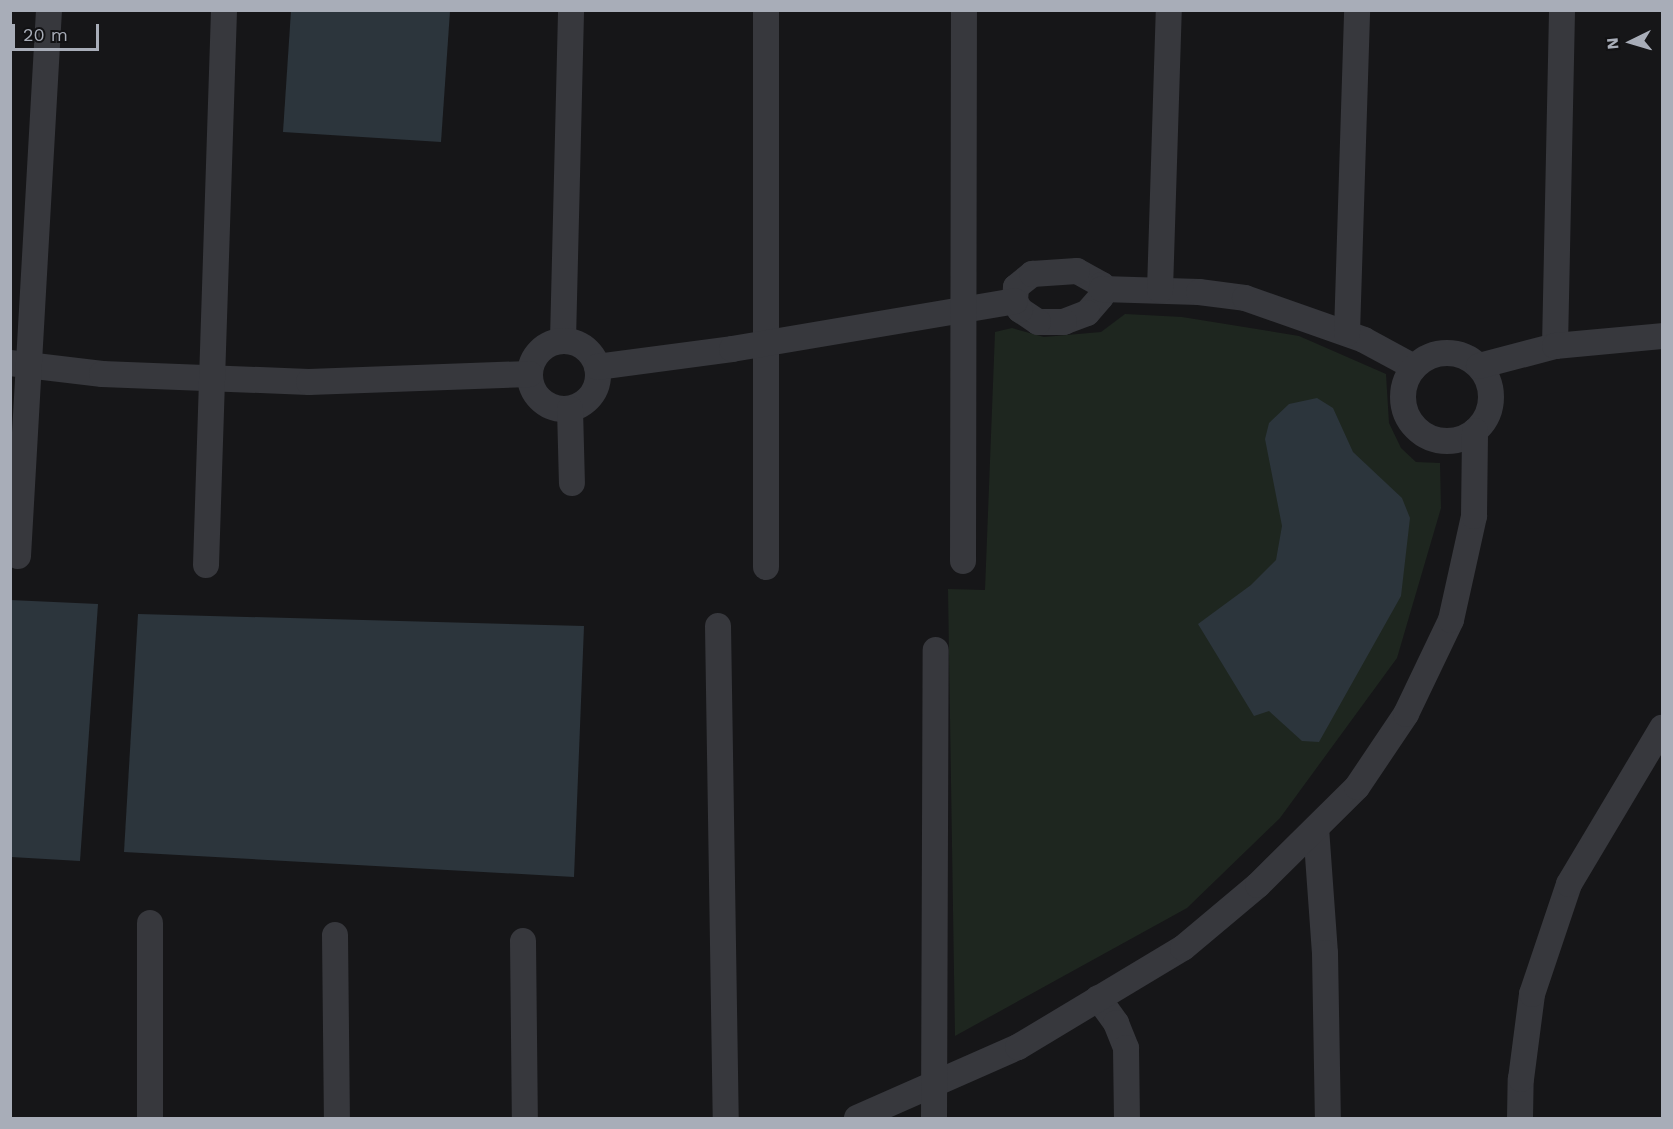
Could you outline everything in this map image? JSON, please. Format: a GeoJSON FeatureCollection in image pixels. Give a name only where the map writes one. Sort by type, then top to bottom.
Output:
{"type":"FeatureCollection","features":[{"type":"Feature","properties":{"kind":"street"},"geometry":{"type":"LineString","coordinates":[[18,556],[20,364],[48,10]]}},
{"type":"Feature","properties":{"kind":"street"},"geometry":{"type":"LineString","coordinates":[[207,565],[224,10]]}},
{"type":"Feature","properties":{"kind":"street"},"geometry":{"type":"LineString","coordinates":[[563,340],[571,10]]}},
{"type":"Feature","properties":{"kind":"street"},"geometry":{"type":"LineString","coordinates":[[766,10],[766,567]]}},
{"type":"Feature","properties":{"kind":"street"},"geometry":{"type":"LineString","coordinates":[[963,561],[964,10]]}},
{"type":"Feature","properties":{"kind":"street"},"geometry":{"type":"LineString","coordinates":[[1160,290],[1169,10]]}},
{"type":"Feature","properties":{"kind":"street"},"geometry":{"type":"LineString","coordinates":[[1347,333],[1357,10]]}},
{"type":"Feature","properties":{"kind":"street"},"geometry":{"type":"LineString","coordinates":[[1555,346],[1562,10]]}},
{"type":"Feature","properties":{"kind":"street"},"geometry":{"type":"LineString","coordinates":[[1077,271],[1093,277],[1102,289],[1101,297],[1087,313],[1064,322],[1038,322],[1020,310],[1015,301],[1016,287],[1032,274],[1077,271]]}},
{"type":"Feature","properties":{"kind":"street"},"geometry":{"type":"LineString","coordinates":[[1102,289],[1160,290],[1245,298],[1347,333],[1414,367]]}},
{"type":"Feature","properties":{"kind":"street"},"geometry":{"type":"LineString","coordinates":[[597,367],[766,343],[1015,301]]}},
{"type":"Feature","properties":{"kind":"street"},"geometry":{"type":"LineString","coordinates":[[1479,366],[1555,346],[1662,336]]}},
{"type":"Feature","properties":{"kind":"street"},"geometry":{"type":"LineString","coordinates":[[563,340],[585,347],[597,367],[595,389],[589,398],[570,410],[548,406],[540,400],[532,391],[530,375],[533,357],[541,348],[563,340]]}},
{"type":"Feature","properties":{"kind":"street"},"geometry":{"type":"LineString","coordinates":[[1439,353],[1467,357],[1479,366],[1487,378],[1491,399],[1485,420],[1475,431],[1448,441],[1420,432],[1404,408],[1403,393],[1414,367],[1439,353]]}},
{"type":"Feature","properties":{"kind":"street"},"geometry":{"type":"LineString","coordinates":[[20,364],[102,374],[309,382],[530,375]]}},
{"type":"Feature","properties":{"kind":"street"},"geometry":{"type":"LineString","coordinates":[[570,410],[572,483]]}},
{"type":"Feature","properties":{"kind":"street"},"geometry":{"type":"LineString","coordinates":[[857,1119],[1018,1047],[1183,948],[1258,885],[1357,787],[1406,714],[1451,620],[1474,516],[1475,431]]}},
{"type":"Feature","properties":{"kind":"street"},"geometry":{"type":"LineString","coordinates":[[718,626],[726,1119]]}},
{"type":"Feature","properties":{"kind":"street"},"geometry":{"type":"LineString","coordinates":[[934,1119],[936,650]]}},
{"type":"Feature","properties":{"kind":"street"},"geometry":{"type":"LineString","coordinates":[[1521,1119],[1521,1079],[1532,994],[1569,884],[1662,728]]}},
{"type":"Feature","properties":{"kind":"street"},"geometry":{"type":"LineString","coordinates":[[1316,828],[1325,953],[1328,1119]]}},
{"type":"Feature","properties":{"kind":"street"},"geometry":{"type":"LineString","coordinates":[[150,923],[150,1119]]}},
{"type":"Feature","properties":{"kind":"street"},"geometry":{"type":"LineString","coordinates":[[335,935],[337,1119]]}},
{"type":"Feature","properties":{"kind":"street"},"geometry":{"type":"LineString","coordinates":[[523,941],[525,1119]]}},
{"type":"Feature","properties":{"kind":"street"},"geometry":{"type":"LineString","coordinates":[[1098,998],[1116,1023],[1126,1047],[1126,1119]]}},
{"type":"Feature","properties":{"kind":"shaded area"},"geometry":{"type":"Polygon","coordinates":[[[291,11],[450,11],[441,142],[283,132],[291,11]]]}},
{"type":"Feature","properties":{"kind":"shaded area"},"geometry":{"type":"Polygon","coordinates":[[[1125,314],[1182,317],[1299,336],[1386,374],[1389,423],[1401,448],[1416,462],[1440,463],[1441,508],[1397,658],[1280,818],[1187,908],[955,1036],[948,589],[985,590],[995,332],[1012,328],[1044,337],[1101,332],[1125,314]]]}},
{"type":"Feature","properties":{"kind":"shaded area"},"geometry":{"type":"Polygon","coordinates":[[[1317,398],[1333,408],[1353,452],[1402,498],[1410,518],[1401,596],[1319,742],[1302,741],[1269,711],[1254,716],[1198,624],[1251,585],[1276,560],[1282,526],[1265,439],[1269,423],[1289,404],[1317,398]]]}},
{"type":"Feature","properties":{"kind":"shaded area"},"geometry":{"type":"Polygon","coordinates":[[[10,600],[98,604],[80,861],[11,857],[10,600]]]}},
{"type":"Feature","properties":{"kind":"shaded area"},"geometry":{"type":"Polygon","coordinates":[[[138,614],[584,626],[574,877],[124,852],[138,614]]]}}]}
